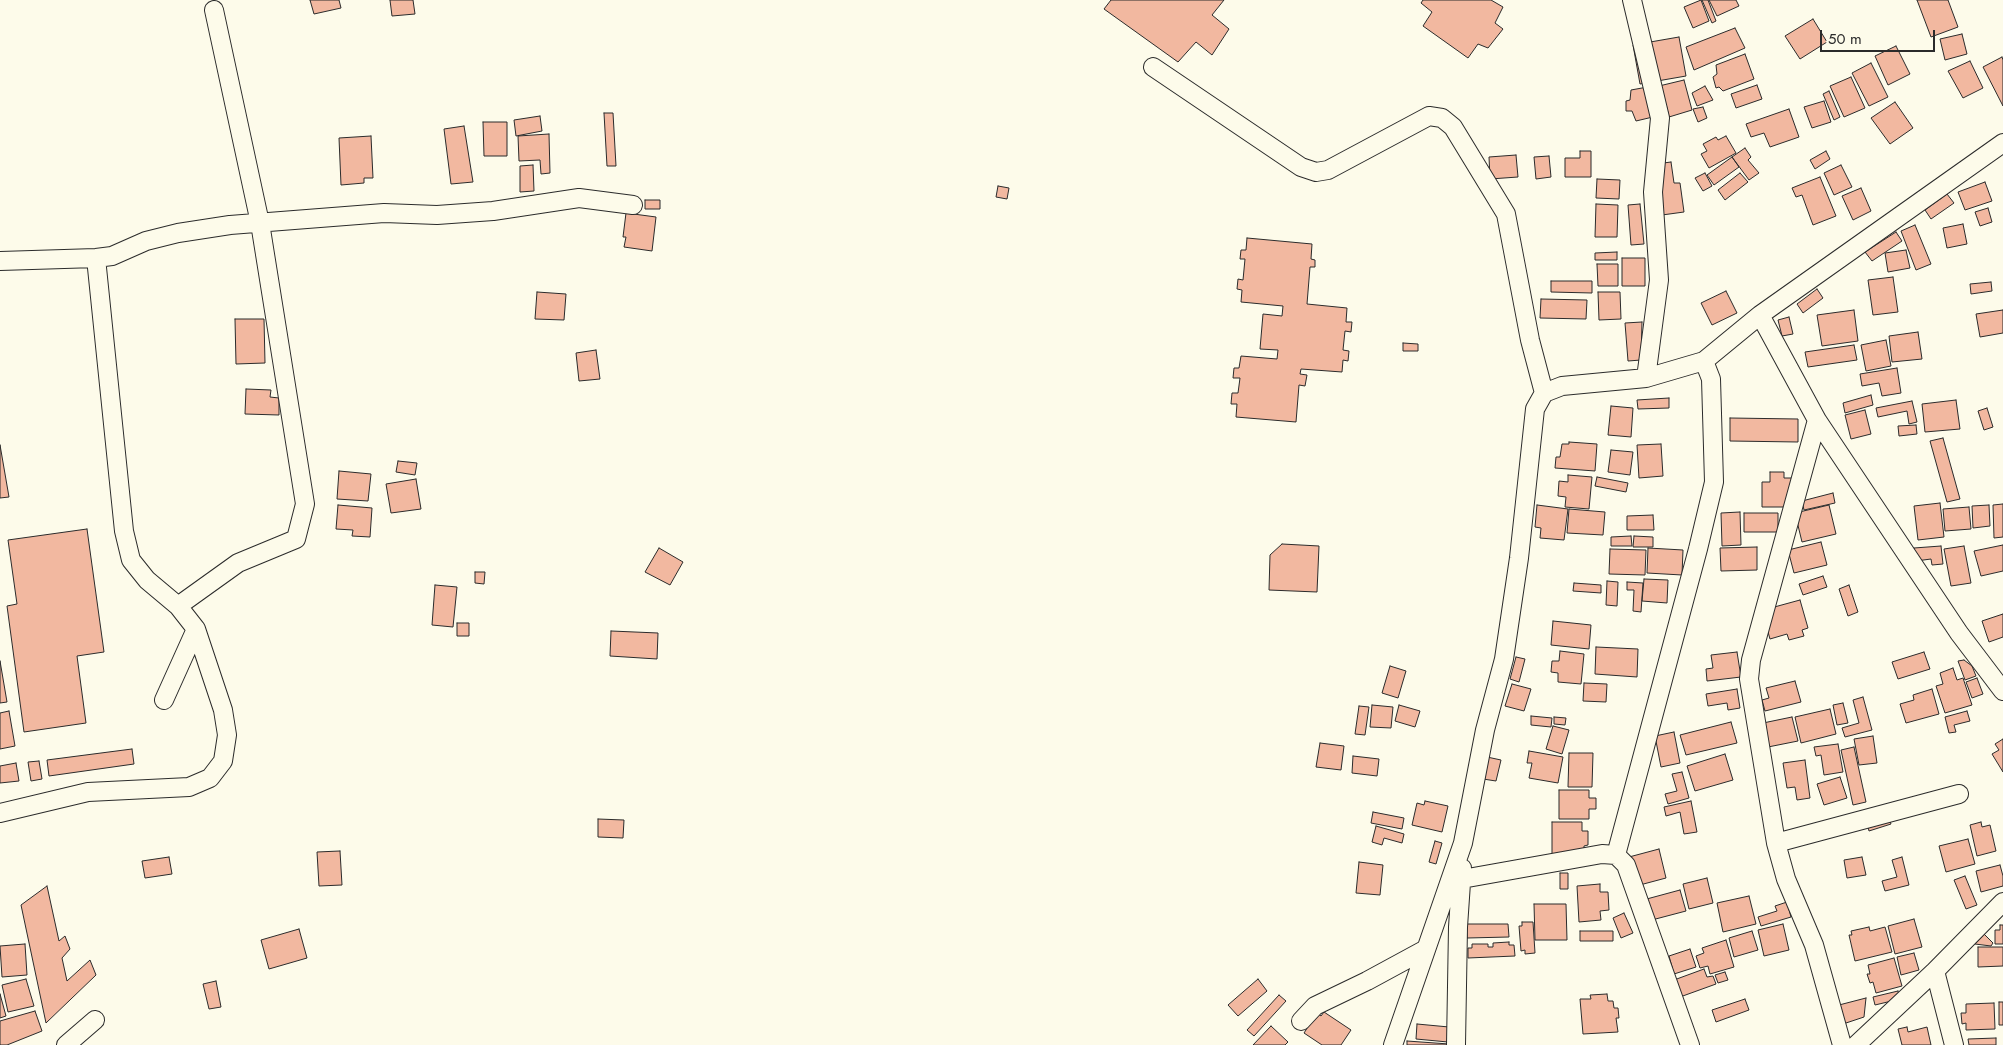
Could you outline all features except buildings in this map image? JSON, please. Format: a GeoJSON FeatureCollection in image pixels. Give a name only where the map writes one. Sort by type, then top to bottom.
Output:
{"type":"FeatureCollection","features":[{"type":"Feature","properties":{"kind":"street"},"geometry":{"type":"LineString","coordinates":[[1632,0],[1660,118],[1653,192],[1660,280],[1646,378]]}},
{"type":"Feature","properties":{"kind":"street"},"geometry":{"type":"LineString","coordinates":[[178,606],[238,563],[296,538],[305,504],[260,223],[214,10]]}},
{"type":"Feature","properties":{"kind":"street"},"geometry":{"type":"LineString","coordinates":[[1153,67],[1300,167],[1316,172],[1328,170],[1429,116],[1442,118],[1453,127],[1506,214],[1530,340],[1544,393]]}},
{"type":"Feature","properties":{"kind":"street"},"geometry":{"type":"LineString","coordinates":[[1393,1045],[1462,843],[1485,730],[1504,659],[1519,558],[1535,410],[1544,393],[1562,386],[1646,378],[1704,361],[1760,315],[2003,143]]}},
{"type":"Feature","properties":{"kind":"street"},"geometry":{"type":"LineString","coordinates":[[0,261],[112,256],[146,241],[178,232],[260,223],[384,213],[437,215],[579,198],[632,205]]}},
{"type":"Feature","properties":{"kind":"street"},"geometry":{"type":"LineString","coordinates":[[0,813],[88,792],[189,787],[210,778],[223,761],[227,735],[222,710],[196,629],[178,606],[147,580],[131,560],[123,521],[96,258]]}},
{"type":"Feature","properties":{"kind":"street"},"geometry":{"type":"LineString","coordinates":[[1760,315],[1817,420],[1959,633],[2003,691]]}},
{"type":"Feature","properties":{"kind":"street"},"geometry":{"type":"LineString","coordinates":[[1616,855],[1702,537],[1704,520],[1714,482],[1711,379],[1704,361]]}},
{"type":"Feature","properties":{"kind":"street"},"geometry":{"type":"LineString","coordinates":[[1817,420],[1751,660],[1749,679],[1776,843],[1786,879],[1814,945],[1842,1045]]}},
{"type":"Feature","properties":{"kind":"street"},"geometry":{"type":"LineString","coordinates":[[164,700],[196,629]]}},
{"type":"Feature","properties":{"kind":"street"},"geometry":{"type":"LineString","coordinates":[[1776,843],[1959,794]]}},
{"type":"Feature","properties":{"kind":"street"},"geometry":{"type":"LineString","coordinates":[[1456,1045],[1458,927],[1462,879],[1462,843]]}},
{"type":"Feature","properties":{"kind":"street"},"geometry":{"type":"LineString","coordinates":[[1462,879],[1602,854],[1616,855],[1626,865],[1690,1045]]}},
{"type":"Feature","properties":{"kind":"street"},"geometry":{"type":"LineString","coordinates":[[1856,1045],[1935,971],[2003,902]]}},
{"type":"Feature","properties":{"kind":"street"},"geometry":{"type":"LineString","coordinates":[[1301,1021],[1315,1006],[1367,981],[1426,949]]}},
{"type":"Feature","properties":{"kind":"street"},"geometry":{"type":"LineString","coordinates":[[1935,971],[1954,1045]]}},
{"type":"Feature","properties":{"kind":"street"},"geometry":{"type":"LineString","coordinates":[[66,1045],[95,1020]]}}]}
